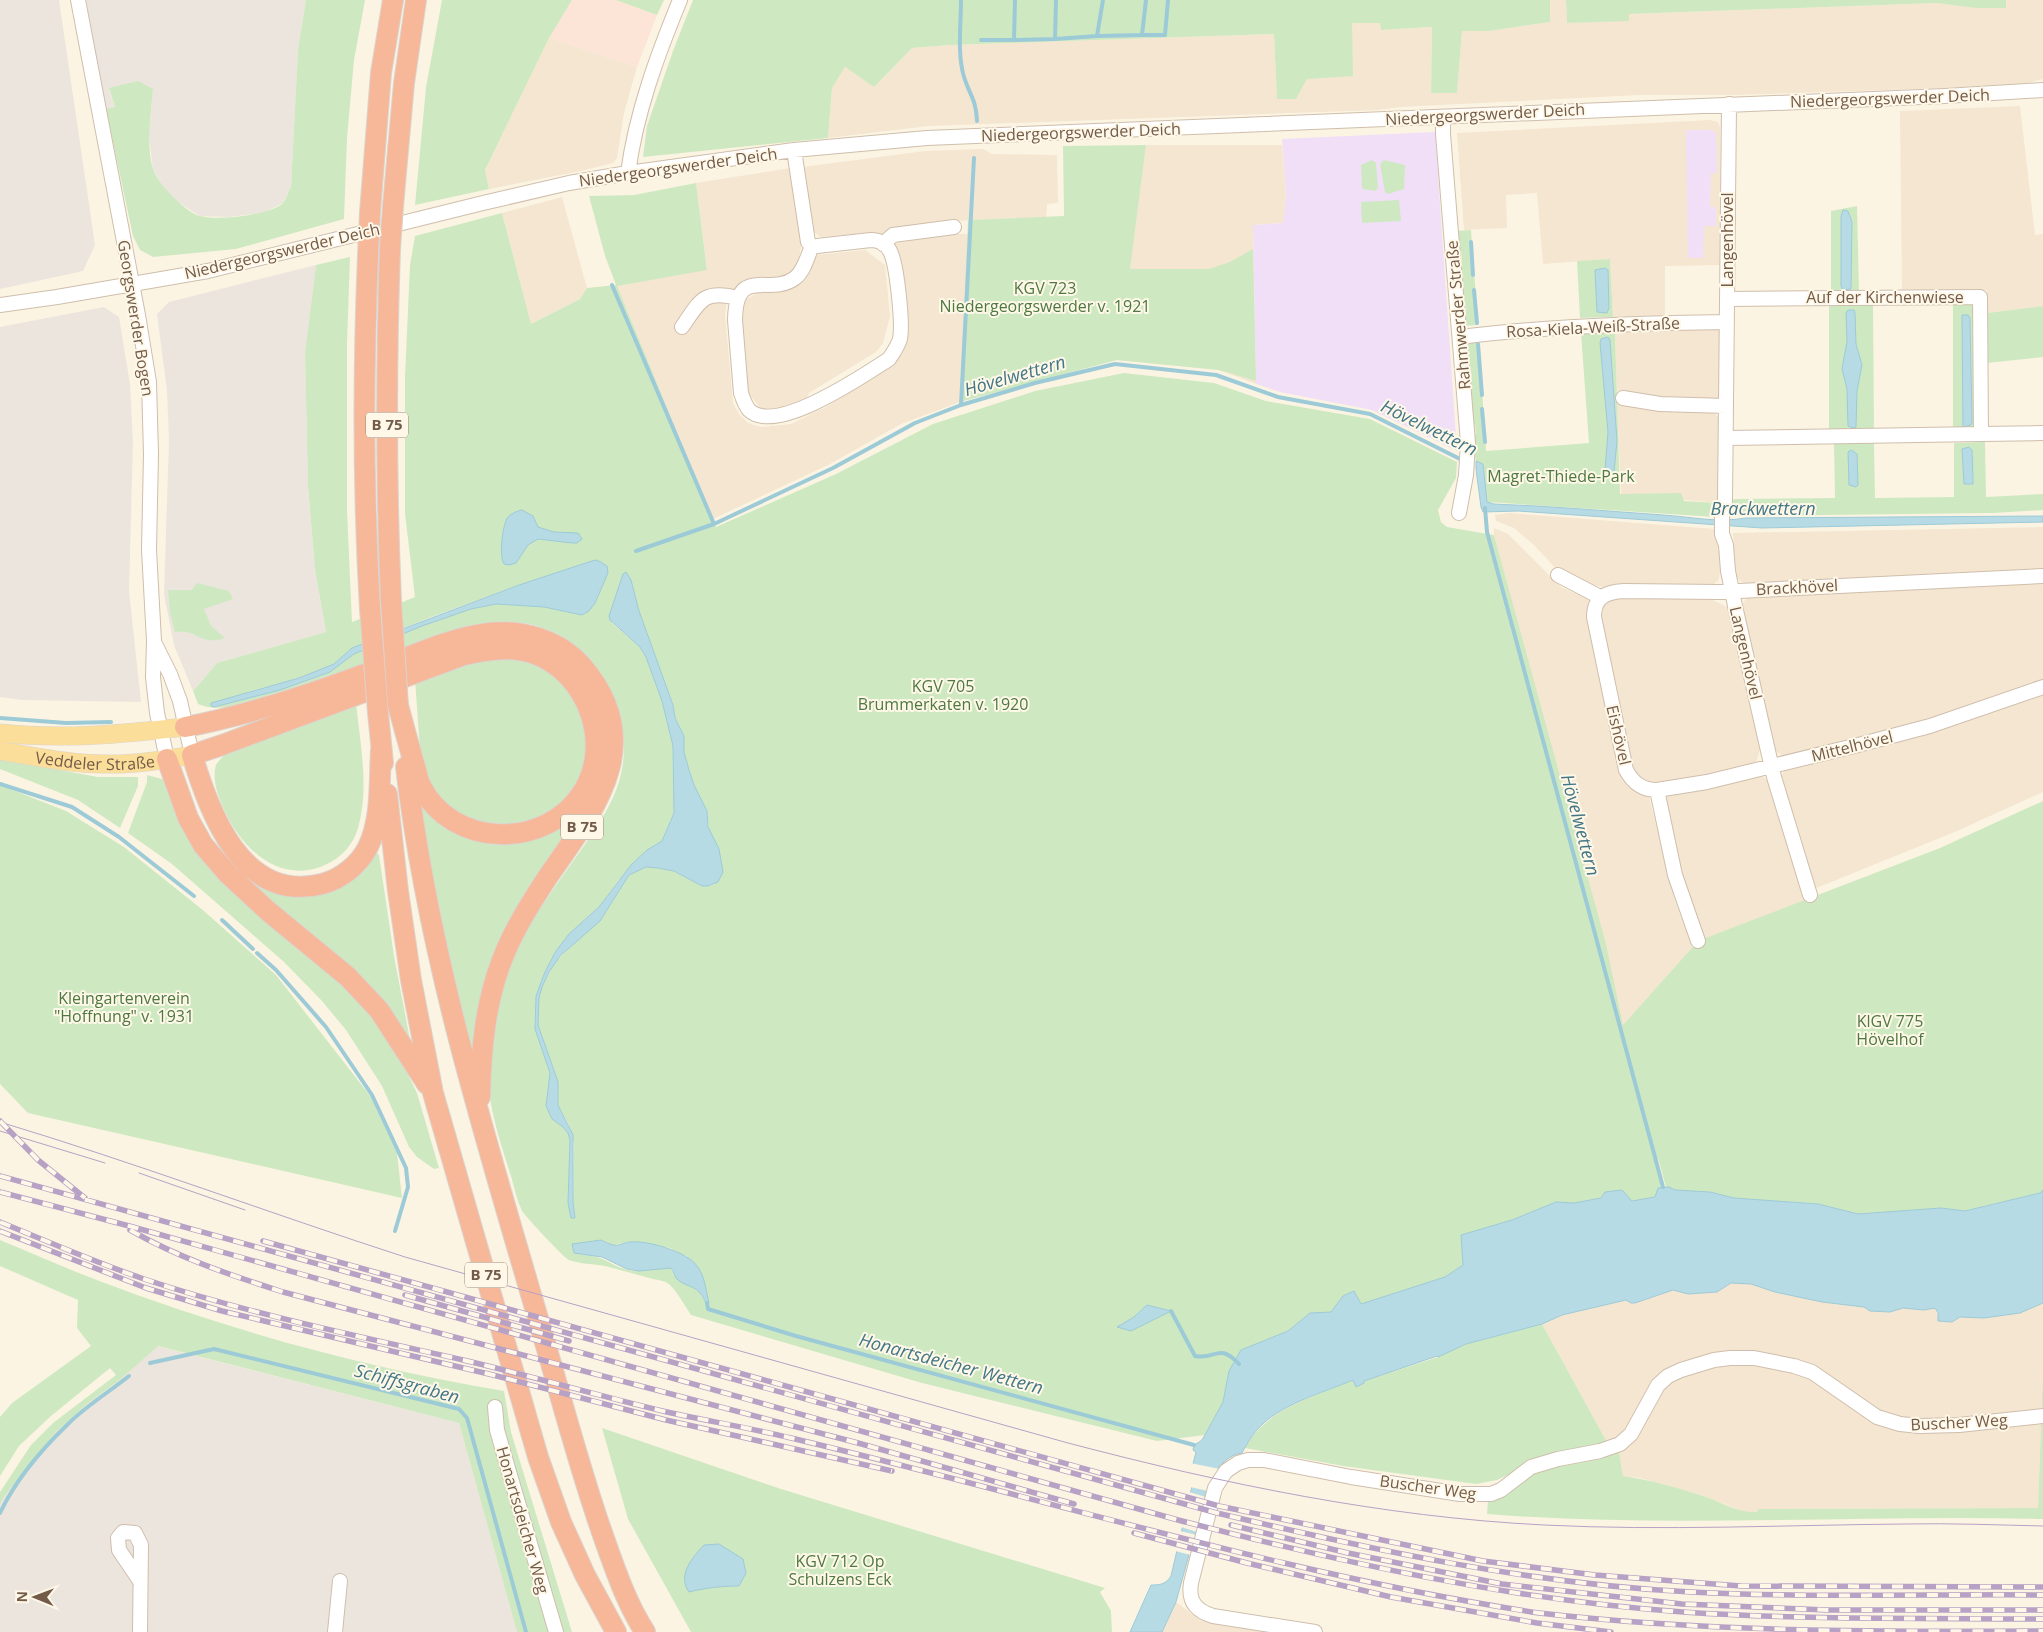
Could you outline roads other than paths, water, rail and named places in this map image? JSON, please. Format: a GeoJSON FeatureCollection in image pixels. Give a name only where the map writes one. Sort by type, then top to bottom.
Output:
{"type":"FeatureCollection","features":[{"type":"Feature","properties":{"kind":"highway","name":"B 75"},"geometry":{"type":"LineString","coordinates":[[393,0],[381,73],[370,212],[364,363],[365,507],[370,609],[381,750],[406,950],[433,1092],[541,1467],[561,1522],[584,1575],[616,1632]]}},
{"type":"Feature","properties":{"kind":"highway","name":"B 75"},"geometry":{"type":"LineString","coordinates":[[416,0],[404,83],[390,249],[387,430],[391,601],[398,705],[411,810],[425,891],[448,999],[480,1114],[588,1493],[620,1581],[645,1632]]}},
{"type":"Feature","properties":{"kind":"highway","name":"B 75"},"geometry":{"type":"LineString","coordinates":[[185,727],[251,713],[317,692],[457,639],[485,633],[518,632],[553,644],[580,663],[590,675],[607,707],[612,726],[613,747],[610,768],[598,802],[528,908],[513,934],[501,961],[490,994],[482,1047],[480,1114]]}},
{"type":"Feature","properties":{"kind":"highway","name":"B 75"},"geometry":{"type":"LineString","coordinates":[[381,750],[378,809],[368,848],[354,866],[338,878],[306,886],[295,886],[273,881],[244,862],[217,824],[192,755],[222,746],[464,655],[483,650],[514,650],[531,653],[556,666],[568,675],[585,698],[591,715],[596,747],[589,779],[583,793],[573,805],[549,824],[515,834],[496,835],[476,831],[443,813],[421,785],[398,705]]}},
{"type":"Feature","properties":{"kind":"highway","name":"B 75"},"geometry":{"type":"LineString","coordinates":[[167,760],[188,818],[203,845],[234,880],[268,911],[348,977],[379,1010],[433,1092]]}},
{"type":"Feature","properties":{"kind":"main road","name":"Veddeler Straße"},"geometry":{"type":"LineString","coordinates":[[0,733],[86,736],[185,727]]}},
{"type":"Feature","properties":{"kind":"main road","name":"Veddeler Straße"},"geometry":{"type":"LineString","coordinates":[[0,751],[103,764],[167,760],[192,755]]}},
{"type":"Feature","properties":{"kind":"street","name":"Georgswerder Bogen"},"geometry":{"type":"LineString","coordinates":[[78,0],[142,336],[150,400],[149,550],[154,641],[153,677],[160,730],[167,760]]}},
{"type":"Feature","properties":{"kind":"street"},"geometry":{"type":"LineString","coordinates":[[628,173],[632,140],[641,107],[680,0]]}},
{"type":"Feature","properties":{"kind":"street","name":"Niedergeorgswerder Deich"},"geometry":{"type":"LineString","coordinates":[[0,305],[208,271],[569,183],[794,150],[928,138],[1969,95],[2043,90]]}},
{"type":"Feature","properties":{"kind":"street","name":"Langenhövel"},"geometry":{"type":"LineString","coordinates":[[1729,104],[1725,502],[1721,523],[1732,591],[1771,766],[1810,896]]}},
{"type":"Feature","properties":{"kind":"street","name":"Rahmwerder Straße"},"geometry":{"type":"LineString","coordinates":[[1444,117],[1443,134],[1468,453],[1459,513]]}},
{"type":"Feature","properties":{"kind":"street"},"geometry":{"type":"LineString","coordinates":[[794,150],[812,246],[803,268],[794,279],[783,283],[753,285],[744,289],[738,298],[735,308],[737,357],[744,402],[750,411],[759,415],[787,414],[803,410],[889,359],[900,339],[901,326],[897,278],[892,255],[883,244],[871,240],[812,246]]}},
{"type":"Feature","properties":{"kind":"street"},"geometry":{"type":"LineString","coordinates":[[883,244],[893,235],[954,227]]}},
{"type":"Feature","properties":{"kind":"street"},"geometry":{"type":"LineString","coordinates":[[682,328],[699,303],[709,296],[721,294],[738,298]]}},
{"type":"Feature","properties":{"kind":"street","name":"Auf der Kirchenwiese"},"geometry":{"type":"LineString","coordinates":[[1727,298],[1980,297],[1981,434]]}},
{"type":"Feature","properties":{"kind":"street","name":"Rosa-Kiela-Weiß-Straße"},"geometry":{"type":"LineString","coordinates":[[1460,336],[1588,326],[1727,322]]}},
{"type":"Feature","properties":{"kind":"street"},"geometry":{"type":"LineString","coordinates":[[1623,398],[1660,404],[1726,406]]}},
{"type":"Feature","properties":{"kind":"street"},"geometry":{"type":"LineString","coordinates":[[1726,438],[2043,433]]}},
{"type":"Feature","properties":{"kind":"street"},"geometry":{"type":"LineString","coordinates":[[1558,575],[1600,597]]}},
{"type":"Feature","properties":{"kind":"street","name":"Brackhövel"},"geometry":{"type":"LineString","coordinates":[[1600,597],[1610,592],[1624,591],[1732,591],[2043,576]]}},
{"type":"Feature","properties":{"kind":"street","name":"Eishövel"},"geometry":{"type":"LineString","coordinates":[[1600,597],[1595,606],[1594,617],[1626,770],[1633,782],[1638,786],[1657,790]]}},
{"type":"Feature","properties":{"kind":"street","name":"Georgswerder Bogen"},"geometry":{"type":"LineString","coordinates":[[154,641],[170,674],[180,701],[192,755]]}},
{"type":"Feature","properties":{"kind":"street","name":"Mittelhövel"},"geometry":{"type":"LineString","coordinates":[[1657,790],[1708,782],[1930,726],[2043,688]]}},
{"type":"Feature","properties":{"kind":"street"},"geometry":{"type":"LineString","coordinates":[[1657,790],[1675,875],[1698,941]]}},
{"type":"Feature","properties":{"kind":"street","name":"Buscher Weg"},"geometry":{"type":"LineString","coordinates":[[1315,1632],[1206,1614],[1197,1608],[1190,1597],[1191,1583],[1215,1488],[1230,1467],[1256,1459],[1352,1477],[1460,1494],[1491,1494],[1501,1490],[1531,1468],[1600,1451],[1620,1444],[1630,1434],[1658,1385],[1668,1376],[1681,1370],[1730,1358],[1778,1361],[1812,1372],[1877,1417],[1900,1424],[1920,1426],[1959,1425],[2043,1416]]}},
{"type":"Feature","properties":{"kind":"street","name":"Honartsdeicher Weg"},"geometry":{"type":"LineString","coordinates":[[495,1408],[496,1423],[504,1457],[556,1632]]}},
{"type":"Feature","properties":{"kind":"street"},"geometry":{"type":"LineString","coordinates":[[140,1581],[140,1632]]}},
{"type":"Feature","properties":{"kind":"street"},"geometry":{"type":"LineString","coordinates":[[335,1632],[338,1622],[340,1581]]}},
{"type":"Feature","properties":{"kind":"water"},"geometry":{"type":"Polygon","coordinates":[[[1843,210],[1848,211],[1852,222],[1851,289],[1843,290],[1841,286],[1841,216],[1843,210]]]}},
{"type":"Feature","properties":{"kind":"water"},"geometry":{"type":"Polygon","coordinates":[[[1605,268],[1608,270],[1609,308],[1607,313],[1597,312],[1595,270],[1605,268]]]}},
{"type":"Feature","properties":{"kind":"water"},"geometry":{"type":"Polygon","coordinates":[[[1848,310],[1854,310],[1855,313],[1856,344],[1862,365],[1857,391],[1856,427],[1853,428],[1848,426],[1847,389],[1842,369],[1847,341],[1846,313],[1848,310]]]}},
{"type":"Feature","properties":{"kind":"water"},"geometry":{"type":"Polygon","coordinates":[[[1962,315],[1968,315],[1970,318],[1972,422],[1971,425],[1963,427],[1962,315]]]}},
{"type":"Feature","properties":{"kind":"water"},"geometry":{"type":"Polygon","coordinates":[[[1608,337],[1610,340],[1617,441],[1614,472],[1611,474],[1605,470],[1608,432],[1600,343],[1601,339],[1608,337]]]}},
{"type":"Feature","properties":{"kind":"water"},"geometry":{"type":"Polygon","coordinates":[[[1969,447],[1972,450],[1973,484],[1964,484],[1962,449],[1969,447]]]}},
{"type":"Feature","properties":{"kind":"water"},"geometry":{"type":"Polygon","coordinates":[[[1851,450],[1857,454],[1858,485],[1856,487],[1849,485],[1848,452],[1851,450]]]}},
{"type":"Feature","properties":{"kind":"water"},"geometry":{"type":"Polygon","coordinates":[[[1476,461],[1483,464],[1487,502],[1494,504],[1714,520],[1746,518],[2043,516],[2043,522],[1762,528],[1518,511],[1483,512],[1476,461]]]}},
{"type":"Feature","properties":{"kind":"water"},"geometry":{"type":"Polygon","coordinates":[[[522,510],[533,516],[538,527],[554,532],[578,533],[582,539],[577,543],[572,543],[538,539],[528,545],[516,563],[504,564],[501,548],[506,521],[511,514],[522,510]]]}},
{"type":"Feature","properties":{"kind":"water"},"geometry":{"type":"Polygon","coordinates":[[[595,560],[607,566],[608,573],[595,603],[589,611],[582,615],[544,607],[496,604],[471,609],[422,626],[354,654],[330,672],[280,690],[214,707],[211,706],[211,703],[299,678],[334,664],[352,648],[519,585],[595,560]]]}},
{"type":"Feature","properties":{"kind":"water"},"geometry":{"type":"Polygon","coordinates":[[[626,572],[631,580],[639,611],[673,705],[675,718],[684,736],[684,752],[689,770],[707,811],[708,827],[719,849],[723,872],[718,882],[708,886],[702,886],[674,871],[658,868],[646,867],[629,875],[600,921],[560,956],[542,987],[539,998],[538,1025],[558,1082],[558,1105],[573,1135],[573,1202],[575,1218],[571,1218],[568,1203],[570,1140],[568,1133],[563,1127],[552,1119],[546,1106],[550,1073],[535,1029],[536,996],[545,972],[556,951],[569,934],[599,907],[631,865],[647,850],[662,841],[674,813],[673,746],[662,701],[646,657],[640,647],[610,620],[609,616],[623,574],[626,572]]]}},
{"type":"Feature","properties":{"kind":"water"},"geometry":{"type":"Polygon","coordinates":[[[1669,1187],[1675,1190],[1710,1192],[1734,1198],[1818,1204],[1858,1214],[1941,1208],[1965,1211],[2040,1193],[2043,1190],[2043,1303],[2020,1313],[1984,1318],[1960,1317],[1952,1322],[1938,1321],[1938,1313],[1935,1308],[1924,1310],[1903,1308],[1890,1312],[1870,1311],[1864,1307],[1822,1302],[1775,1292],[1751,1284],[1731,1283],[1717,1292],[1688,1294],[1673,1290],[1635,1303],[1626,1300],[1562,1315],[1542,1324],[1466,1344],[1438,1357],[1364,1381],[1364,1383],[1356,1387],[1353,1380],[1302,1400],[1277,1413],[1257,1430],[1242,1453],[1228,1458],[1211,1475],[1176,1602],[1162,1632],[1130,1632],[1151,1585],[1163,1584],[1171,1576],[1196,1469],[1192,1468],[1196,1452],[1193,1450],[1194,1445],[1201,1441],[1223,1402],[1229,1371],[1241,1350],[1288,1331],[1310,1313],[1331,1312],[1343,1296],[1354,1291],[1361,1304],[1445,1277],[1463,1265],[1461,1235],[1512,1220],[1556,1202],[1574,1203],[1601,1198],[1605,1192],[1622,1190],[1632,1201],[1655,1197],[1658,1188],[1669,1187]]]}},
{"type":"Feature","properties":{"kind":"water"},"geometry":{"type":"Polygon","coordinates":[[[601,1240],[614,1245],[630,1242],[646,1243],[666,1248],[685,1256],[700,1270],[709,1303],[706,1303],[696,1289],[677,1279],[671,1268],[639,1271],[627,1269],[602,1257],[574,1253],[572,1244],[601,1240]]]}},
{"type":"Feature","properties":{"kind":"water"},"geometry":{"type":"Polygon","coordinates":[[[1147,1305],[1171,1311],[1131,1331],[1117,1327],[1134,1317],[1147,1305]]]}},
{"type":"Feature","properties":{"kind":"water"},"geometry":{"type":"Polygon","coordinates":[[[719,1544],[743,1559],[746,1573],[739,1586],[701,1589],[689,1592],[686,1586],[685,1573],[691,1561],[704,1545],[719,1544]]]}},
{"type":"Feature","properties":{"kind":"waterway"},"geometry":{"type":"LineString","coordinates":[[961,0],[960,39],[962,68],[975,108],[977,121]]}},
{"type":"Feature","properties":{"kind":"waterway"},"geometry":{"type":"LineString","coordinates":[[981,40],[1014,40],[1015,0]]}},
{"type":"Feature","properties":{"kind":"waterway"},"geometry":{"type":"LineString","coordinates":[[1014,40],[1055,39],[1056,0]]}},
{"type":"Feature","properties":{"kind":"waterway"},"geometry":{"type":"LineString","coordinates":[[1055,39],[1097,36],[1103,0]]}},
{"type":"Feature","properties":{"kind":"waterway"},"geometry":{"type":"LineString","coordinates":[[1097,36],[1142,35],[1146,0]]}},
{"type":"Feature","properties":{"kind":"waterway"},"geometry":{"type":"LineString","coordinates":[[1142,35],[1165,35],[1168,0]]}},
{"type":"Feature","properties":{"kind":"waterway"},"geometry":{"type":"LineString","coordinates":[[961,405],[974,158]]}},
{"type":"Feature","properties":{"kind":"waterway"},"geometry":{"type":"LineString","coordinates":[[1471,242],[1473,275]]}},
{"type":"Feature","properties":{"kind":"waterway"},"geometry":{"type":"LineString","coordinates":[[612,285],[714,524]]}},
{"type":"Feature","properties":{"kind":"waterway"},"geometry":{"type":"LineString","coordinates":[[1474,290],[1477,323]]}},
{"type":"Feature","properties":{"kind":"waterway"},"geometry":{"type":"LineString","coordinates":[[1478,344],[1482,395]]}},
{"type":"Feature","properties":{"kind":"waterway","name":"Hövelwettern"},"geometry":{"type":"LineString","coordinates":[[636,551],[714,524],[833,468],[915,423],[961,405],[1035,383],[1115,364],[1216,375],[1278,397],[1370,414],[1464,461]]}},
{"type":"Feature","properties":{"kind":"waterway"},"geometry":{"type":"LineString","coordinates":[[1482,409],[1485,442]]}},
{"type":"Feature","properties":{"kind":"waterway","name":"Hövelwettern"},"geometry":{"type":"LineString","coordinates":[[1485,508],[1487,532],[1663,1187]]}},
{"type":"Feature","properties":{"kind":"waterway"},"geometry":{"type":"LineString","coordinates":[[0,718],[66,723],[111,722]]}},
{"type":"Feature","properties":{"kind":"waterway"},"geometry":{"type":"LineString","coordinates":[[0,784],[72,807],[119,837],[194,896]]}},
{"type":"Feature","properties":{"kind":"waterway"},"geometry":{"type":"LineString","coordinates":[[222,920],[253,949]]}},
{"type":"Feature","properties":{"kind":"waterway"},"geometry":{"type":"LineString","coordinates":[[257,953],[276,970],[326,1027],[372,1095],[406,1168],[408,1187],[395,1231]]}},
{"type":"Feature","properties":{"kind":"waterway","name":"Honartsdeicher Wettern"},"geometry":{"type":"LineString","coordinates":[[707,1303],[708,1309],[796,1336],[1194,1445]]}},
{"type":"Feature","properties":{"kind":"waterway","name":"Honartsdeicher Wettern"},"geometry":{"type":"LineString","coordinates":[[1171,1311],[1195,1356],[1202,1357],[1222,1353],[1239,1364]]}},
{"type":"Feature","properties":{"kind":"waterway","name":"Schiffsgraben"},"geometry":{"type":"LineString","coordinates":[[150,1363],[214,1349],[459,1409],[467,1418],[526,1632]]}},
{"type":"Feature","properties":{"kind":"waterway","name":"Schiffsgraben"},"geometry":{"type":"LineString","coordinates":[[0,1513],[21,1477],[49,1444],[82,1411],[129,1376]]}},
{"type":"Feature","properties":{"kind":"tram line"},"geometry":{"type":"LineString","coordinates":[[0,1122],[102,1154],[405,1257],[1068,1443],[1245,1485],[1424,1515],[1544,1525],[1635,1528],[1922,1524],[2043,1526]]}},
{"type":"Feature","properties":{"kind":"tram line"},"geometry":{"type":"LineString","coordinates":[[0,1131],[105,1163]]}},
{"type":"Feature","properties":{"kind":"tram line"},"geometry":{"type":"LineString","coordinates":[[139,1173],[245,1210]]}},
{"type":"Feature","properties":{"kind":"railway"},"geometry":{"type":"LineString","coordinates":[[0,1121],[38,1160],[85,1198]]}},
{"type":"Feature","properties":{"kind":"railway"},"geometry":{"type":"LineString","coordinates":[[0,1176],[1217,1513],[1334,1540],[1511,1573],[1631,1588],[1735,1594],[2043,1595]]}},
{"type":"Feature","properties":{"kind":"railway"},"geometry":{"type":"LineString","coordinates":[[0,1192],[133,1227],[1178,1520],[1366,1565],[1429,1578],[1555,1599],[1683,1612],[1818,1617],[2043,1619]]}},
{"type":"Feature","properties":{"kind":"railway"},"geometry":{"type":"LineString","coordinates":[[0,1222],[147,1280],[265,1314],[489,1366],[667,1412],[791,1438],[1256,1556],[1444,1597],[1539,1613],[1664,1624],[1790,1630],[2043,1631]]}},
{"type":"Feature","properties":{"kind":"railway"},"geometry":{"type":"LineString","coordinates":[[130,1230],[186,1257],[283,1292],[858,1443],[1074,1504]]}},
{"type":"Feature","properties":{"kind":"railway"},"geometry":{"type":"LineString","coordinates":[[0,1231],[146,1288],[222,1311],[493,1375],[666,1420],[892,1471]]}},
{"type":"Feature","properties":{"kind":"railway"},"geometry":{"type":"LineString","coordinates":[[263,1241],[1219,1506],[1483,1561],[1595,1575],[1741,1586],[2043,1587]]}},
{"type":"Feature","properties":{"kind":"railway"},"geometry":{"type":"LineString","coordinates":[[405,1295],[569,1341]]}},
{"type":"Feature","properties":{"kind":"railway"},"geometry":{"type":"LineString","coordinates":[[1231,1525],[1348,1553],[1502,1584],[1682,1604],[1827,1610],[2043,1610]]}},
{"type":"Feature","properties":{"kind":"railway"},"geometry":{"type":"LineString","coordinates":[[1134,1533],[1247,1563],[1391,1597],[1537,1623],[1611,1632]]}},
{"type":"Feature","properties":{"kind":"park label","name":"KGV 723 Niedergeorgswerder v. 1921"},"geometry":{"type":"Point","coordinates":[1045,297]}},
{"type":"Feature","properties":{"kind":"park label","name":"Magret-Thiede-Park"},"geometry":{"type":"Point","coordinates":[1561,476]}},
{"type":"Feature","properties":{"kind":"park label","name":"KGV 705 Brummerkaten v. 1920"},"geometry":{"type":"Point","coordinates":[943,695]}},
{"type":"Feature","properties":{"kind":"park label","name":"Kleingartenverein \"Hoffnung\" v. 1931"},"geometry":{"type":"Point","coordinates":[124,1007]}},
{"type":"Feature","properties":{"kind":"park label","name":"KlGV 775 Hövelhof"},"geometry":{"type":"Point","coordinates":[1890,1030]}},
{"type":"Feature","properties":{"kind":"park label","name":"KGV 712 Op Schulzens Eck"},"geometry":{"type":"Point","coordinates":[840,1570]}},
{"type":"Feature","properties":{"kind":"water label","name":"Brackwettern"},"geometry":{"type":"Point","coordinates":[1763,509]}}]}
